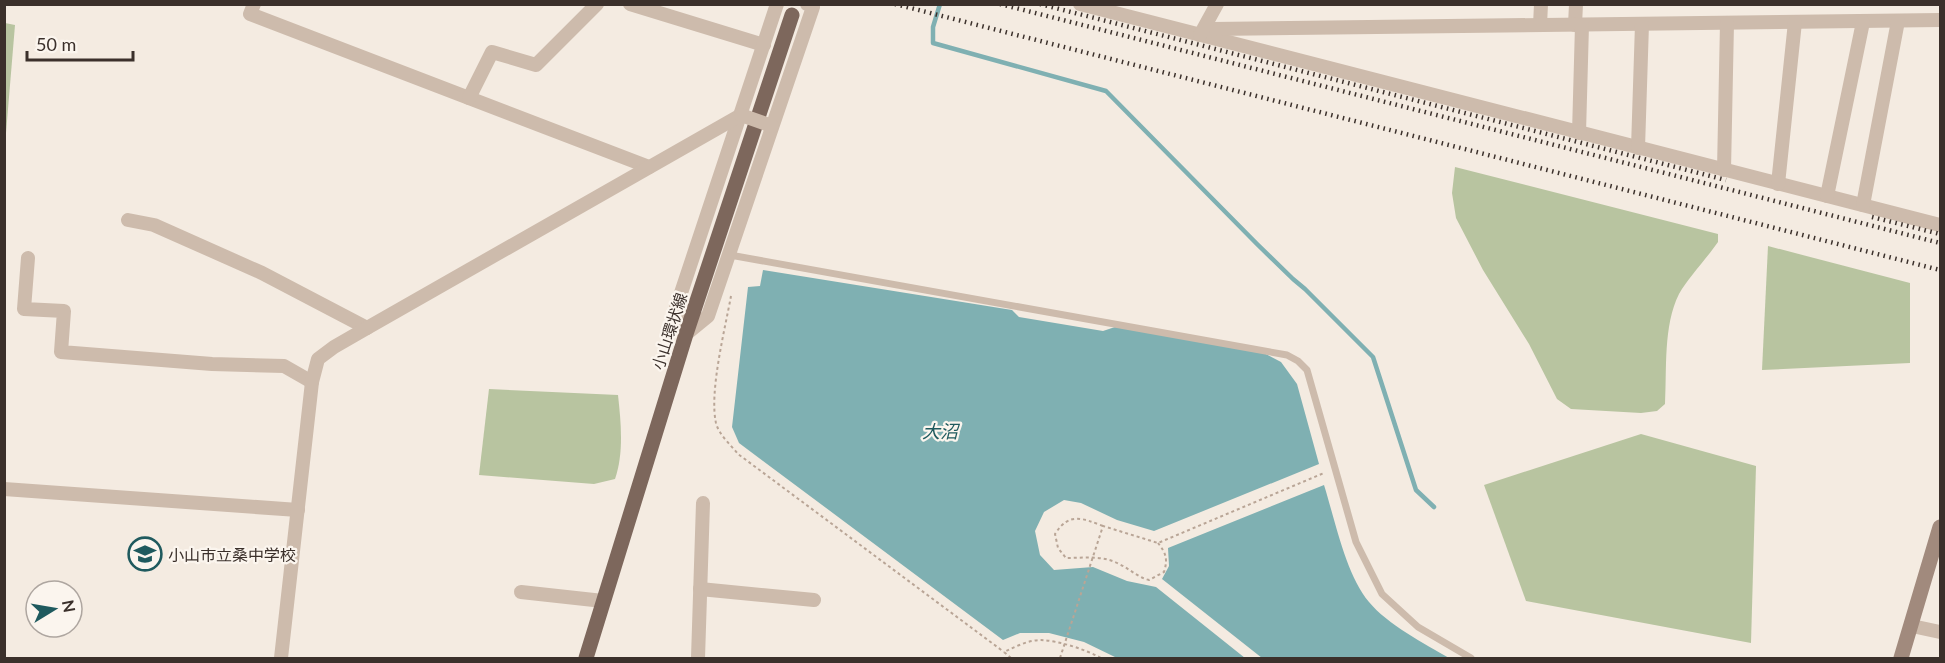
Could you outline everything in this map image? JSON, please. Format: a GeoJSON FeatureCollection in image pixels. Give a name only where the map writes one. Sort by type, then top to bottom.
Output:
{"type":"FeatureCollection","features":[{"type":"Feature","properties":{"kind":"main road","name":"小山環状線"},"geometry":{"type":"LineString","coordinates":[[586,658],[686,334],[792,15]]}},
{"type":"Feature","properties":{"kind":"street"},"geometry":{"type":"LineString","coordinates":[[254,4],[250,14],[649,166]]}},
{"type":"Feature","properties":{"kind":"street"},"geometry":{"type":"LineString","coordinates":[[469,98],[492,52],[536,65],[597,4]]}},
{"type":"Feature","properties":{"kind":"street"},"geometry":{"type":"LineString","coordinates":[[630,4],[764,45]]}},
{"type":"Feature","properties":{"kind":"street"},"geometry":{"type":"LineString","coordinates":[[777,4],[676,308],[686,334],[708,316],[813,7],[807,4]]}},
{"type":"Feature","properties":{"kind":"street"},"geometry":{"type":"LineString","coordinates":[[1080,4],[1941,225]]}},
{"type":"Feature","properties":{"kind":"street"},"geometry":{"type":"LineString","coordinates":[[1200,35],[1217,4]]}},
{"type":"Feature","properties":{"kind":"street"},"geometry":{"type":"LineString","coordinates":[[1540,25],[1541,4]]}},
{"type":"Feature","properties":{"kind":"street"},"geometry":{"type":"LineString","coordinates":[[1576,4],[1579,25],[1579,133]]}},
{"type":"Feature","properties":{"kind":"street"},"geometry":{"type":"LineString","coordinates":[[1200,35],[1213,29],[1941,20]]}},
{"type":"Feature","properties":{"kind":"street"},"geometry":{"type":"LineString","coordinates":[[1863,205],[1898,21]]}},
{"type":"Feature","properties":{"kind":"street"},"geometry":{"type":"LineString","coordinates":[[1778,183],[1795,22]]}},
{"type":"Feature","properties":{"kind":"street"},"geometry":{"type":"LineString","coordinates":[[1827,196],[1863,22]]}},
{"type":"Feature","properties":{"kind":"street"},"geometry":{"type":"LineString","coordinates":[[1724,170],[1727,23]]}},
{"type":"Feature","properties":{"kind":"street"},"geometry":{"type":"LineString","coordinates":[[1638,148],[1642,24]]}},
{"type":"Feature","properties":{"kind":"street"},"geometry":{"type":"LineString","coordinates":[[281,658],[312,382],[318,359],[334,346],[741,115],[772,126]]}},
{"type":"Feature","properties":{"kind":"street"},"geometry":{"type":"LineString","coordinates":[[128,220],[154,225],[262,273],[367,328]]}},
{"type":"Feature","properties":{"kind":"street"},"geometry":{"type":"LineString","coordinates":[[28,258],[24,309],[64,311],[61,352],[212,364],[284,366],[312,382]]}},
{"type":"Feature","properties":{"kind":"street"},"geometry":{"type":"LineString","coordinates":[[4,489],[298,510]]}},
{"type":"Feature","properties":{"kind":"street"},"geometry":{"type":"LineString","coordinates":[[698,658],[703,503]]}},
{"type":"Feature","properties":{"kind":"street"},"geometry":{"type":"LineString","coordinates":[[1901,658],[1941,527]]}},
{"type":"Feature","properties":{"kind":"street"},"geometry":{"type":"LineString","coordinates":[[700,589],[813,600]]}},
{"type":"Feature","properties":{"kind":"street"},"geometry":{"type":"LineString","coordinates":[[521,592],[603,601]]}},
{"type":"Feature","properties":{"kind":"street"},"geometry":{"type":"LineString","coordinates":[[1912,626],[1941,632]]}},
{"type":"Feature","properties":{"kind":"lane"},"geometry":{"type":"LineString","coordinates":[[730,255],[1287,355],[1307,370],[1356,542],[1382,594],[1418,627],[1471,658]]}},
{"type":"Feature","properties":{"kind":"path"},"geometry":{"type":"LineString","coordinates":[[732,287],[716,382],[716,424],[726,440],[738,454],[1011,658]]}},
{"type":"Feature","properties":{"kind":"path"},"geometry":{"type":"LineString","coordinates":[[1158,543],[1335,468]]}},
{"type":"Feature","properties":{"kind":"path"},"geometry":{"type":"LineString","coordinates":[[1072,518],[1087,520],[1158,543],[1166,553],[1167,563],[1164,572],[1149,580],[1110,560],[1093,557],[1066,558],[1058,548],[1055,534],[1062,523],[1072,518]]}},
{"type":"Feature","properties":{"kind":"path"},"geometry":{"type":"LineString","coordinates":[[1060,658],[1103,526]]}},
{"type":"Feature","properties":{"kind":"path"},"geometry":{"type":"LineString","coordinates":[[1004,652],[1018,645],[1040,640],[1090,652],[1101,658]]}},
{"type":"Feature","properties":{"kind":"green space"},"geometry":{"type":"Polygon","coordinates":[[[4,23],[15,25],[5,145],[4,23]]]}},
{"type":"Feature","properties":{"kind":"green space"},"geometry":{"type":"Polygon","coordinates":[[[1455,167],[1718,234],[1718,242],[1683,288],[1674,306],[1668,334],[1665,404],[1657,411],[1641,413],[1571,409],[1557,399],[1529,344],[1483,270],[1456,218],[1452,193],[1455,167]]]}},
{"type":"Feature","properties":{"kind":"green space"},"geometry":{"type":"Polygon","coordinates":[[[1768,246],[1910,283],[1910,363],[1762,370],[1768,246]]]}},
{"type":"Feature","properties":{"kind":"green space"},"geometry":{"type":"Polygon","coordinates":[[[489,389],[618,395],[621,448],[615,479],[594,484],[479,475],[489,389]]]}},
{"type":"Feature","properties":{"kind":"green space"},"geometry":{"type":"Polygon","coordinates":[[[1641,434],[1756,466],[1751,643],[1526,601],[1484,485],[1641,434]]]}},
{"type":"Feature","properties":{"kind":"water","name":"大沼"},"geometry":{"type":"Polygon","coordinates":[[[763,270],[1012,310],[1019,317],[1103,331],[1115,327],[1260,351],[1281,362],[1297,384],[1319,464],[1154,531],[1117,520],[1081,503],[1064,500],[1044,512],[1035,531],[1040,555],[1054,570],[1093,567],[1127,581],[1156,587],[1245,658],[1117,658],[1084,642],[1049,633],[1020,633],[1003,640],[739,443],[732,427],[748,287],[760,286],[763,270]]]}},
{"type":"Feature","properties":{"kind":"water"},"geometry":{"type":"Polygon","coordinates":[[[1324,485],[1348,562],[1361,591],[1377,610],[1396,626],[1449,658],[1262,658],[1162,579],[1169,566],[1168,548],[1324,485]]]}},
{"type":"Feature","properties":{"kind":"waterway"},"geometry":{"type":"LineString","coordinates":[[940,4],[933,27],[933,43],[1106,91],[1257,244],[1373,357],[1416,490],[1434,507]]}},
{"type":"Feature","properties":{"kind":"railway"},"geometry":{"type":"LineString","coordinates":[[895,4],[1940,270]]}},
{"type":"Feature","properties":{"kind":"railway"},"geometry":{"type":"LineString","coordinates":[[1000,4],[1940,243]]}},
{"type":"Feature","properties":{"kind":"railway"},"geometry":{"type":"LineString","coordinates":[[1040,4],[1726,180]]}},
{"type":"Feature","properties":{"kind":"railway"},"geometry":{"type":"LineString","coordinates":[[1872,217],[1940,234]]}},
{"type":"Feature","properties":{"kind":"place","name":"小山市立桑中学校"},"geometry":{"type":"Point","coordinates":[145,554]}}]}
